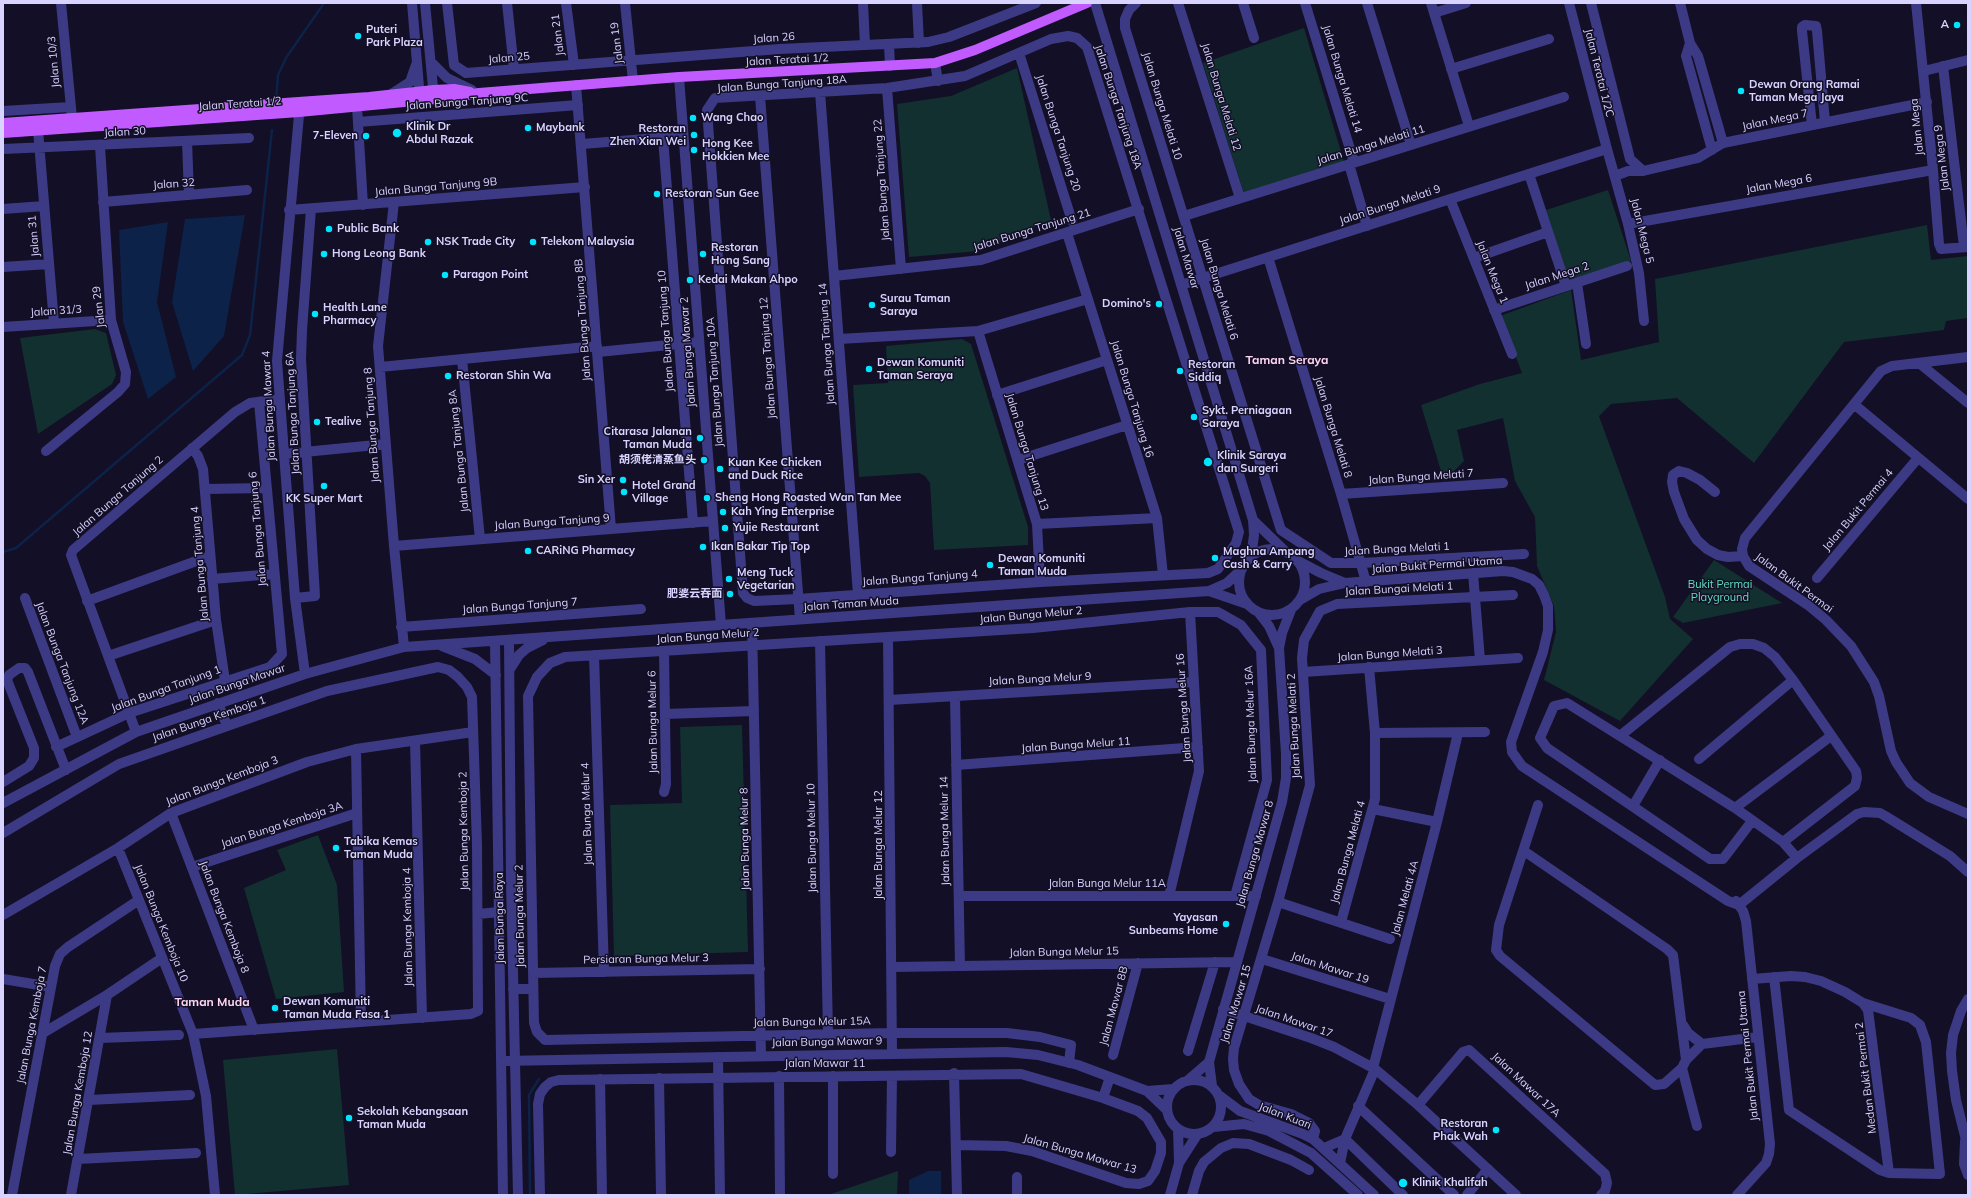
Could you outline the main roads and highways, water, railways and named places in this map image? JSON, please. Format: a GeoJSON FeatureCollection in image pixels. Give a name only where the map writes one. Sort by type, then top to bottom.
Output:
{"type":"FeatureCollection","features":[{"type":"Feature","properties":{"kind":"main road","name":"Jalan Teratai 1/2"},"geometry":{"type":"LineString","coordinates":[[3,133],[356,107],[420,96],[479,93],[679,77],[934,63],[975,50],[1086,3]]}},
{"type":"Feature","properties":{"kind":"main road","name":"Jalan Teratai 1/2"},"geometry":{"type":"LineString","coordinates":[[3,123],[388,95],[420,96]]}},
{"type":"Feature","properties":{"kind":"water"},"geometry":{"type":"Polygon","coordinates":[[[245,215],[224,336],[193,371],[172,302],[185,219],[245,215]]]}},
{"type":"Feature","properties":{"kind":"water"},"geometry":{"type":"Polygon","coordinates":[[[168,222],[157,302],[176,377],[148,399],[123,322],[119,230],[168,222]]]}},
{"type":"Feature","properties":{"kind":"water"},"geometry":{"type":"Polygon","coordinates":[[[928,1171],[941,1171],[941,1195],[909,1195],[909,1180],[928,1171]]]}},
{"type":"Feature","properties":{"kind":"waterway"},"geometry":{"type":"LineString","coordinates":[[276,101],[278,75],[286,58],[324,3]]}},
{"type":"Feature","properties":{"kind":"waterway"},"geometry":{"type":"LineString","coordinates":[[3,552],[16,548],[242,355],[250,335],[272,130]]}},
{"type":"Feature","properties":{"kind":"waterway"},"geometry":{"type":"LineString","coordinates":[[530,1195],[529,1095],[539,1079]]}},
{"type":"Feature","properties":{"kind":"place","name":"A"},"geometry":{"type":"Point","coordinates":[1957,25]}},
{"type":"Feature","properties":{"kind":"place","name":"Puteri Park Plaza"},"geometry":{"type":"Point","coordinates":[358,36]}},
{"type":"Feature","properties":{"kind":"place","name":"Dewan Orang Ramai Taman Mega Jaya"},"geometry":{"type":"Point","coordinates":[1741,91]}},
{"type":"Feature","properties":{"kind":"place","name":"Wang Chao"},"geometry":{"type":"Point","coordinates":[693,118]}},
{"type":"Feature","properties":{"kind":"place","name":"Maybank"},"geometry":{"type":"Point","coordinates":[528,128]}},
{"type":"Feature","properties":{"kind":"place","name":"Klinik Dr Abdul Razak"},"geometry":{"type":"Point","coordinates":[397,133]}},
{"type":"Feature","properties":{"kind":"place","name":"Restoran Zhen Xian Wei"},"geometry":{"type":"Point","coordinates":[694,135]}},
{"type":"Feature","properties":{"kind":"place","name":"7-Eleven"},"geometry":{"type":"Point","coordinates":[366,136]}},
{"type":"Feature","properties":{"kind":"place","name":"Hong Kee Hokkien Mee"},"geometry":{"type":"Point","coordinates":[694,150]}},
{"type":"Feature","properties":{"kind":"place","name":"Restoran Sun Gee"},"geometry":{"type":"Point","coordinates":[657,194]}},
{"type":"Feature","properties":{"kind":"place","name":"Public Bank"},"geometry":{"type":"Point","coordinates":[329,229]}},
{"type":"Feature","properties":{"kind":"place","name":"NSK Trade City"},"geometry":{"type":"Point","coordinates":[428,242]}},
{"type":"Feature","properties":{"kind":"place","name":"Telekom Malaysia"},"geometry":{"type":"Point","coordinates":[533,242]}},
{"type":"Feature","properties":{"kind":"place","name":"Hong Leong Bank"},"geometry":{"type":"Point","coordinates":[324,254]}},
{"type":"Feature","properties":{"kind":"place","name":"Restoran Hong Sang"},"geometry":{"type":"Point","coordinates":[703,254]}},
{"type":"Feature","properties":{"kind":"place","name":"Paragon Point"},"geometry":{"type":"Point","coordinates":[445,275]}},
{"type":"Feature","properties":{"kind":"place","name":"Kedai Makan Ahpo"},"geometry":{"type":"Point","coordinates":[690,280]}},
{"type":"Feature","properties":{"kind":"place","name":"Domino's"},"geometry":{"type":"Point","coordinates":[1159,304]}},
{"type":"Feature","properties":{"kind":"place","name":"Surau Taman Saraya"},"geometry":{"type":"Point","coordinates":[872,305]}},
{"type":"Feature","properties":{"kind":"place","name":"Health Lane Pharmacy"},"geometry":{"type":"Point","coordinates":[315,314]}},
{"type":"Feature","properties":{"kind":"place","name":"Dewan Komuniti Taman Seraya"},"geometry":{"type":"Point","coordinates":[869,369]}},
{"type":"Feature","properties":{"kind":"place","name":"Restoran Siddiq"},"geometry":{"type":"Point","coordinates":[1180,371]}},
{"type":"Feature","properties":{"kind":"place","name":"Restoran Shin Wa"},"geometry":{"type":"Point","coordinates":[448,376]}},
{"type":"Feature","properties":{"kind":"place","name":"Sykt. Perniagaan Saraya"},"geometry":{"type":"Point","coordinates":[1194,417]}},
{"type":"Feature","properties":{"kind":"place","name":"Tealive"},"geometry":{"type":"Point","coordinates":[317,422]}},
{"type":"Feature","properties":{"kind":"place","name":"Citarasa Jalanan Taman Muda"},"geometry":{"type":"Point","coordinates":[700,438]}},
{"type":"Feature","properties":{"kind":"place","name":"胡须佬清蒸鱼头"},"geometry":{"type":"Point","coordinates":[704,460]}},
{"type":"Feature","properties":{"kind":"place","name":"Klinik Saraya dan Surgeri"},"geometry":{"type":"Point","coordinates":[1208,462]}},
{"type":"Feature","properties":{"kind":"place","name":"Kuan Kee Chicken and Duck Rice"},"geometry":{"type":"Point","coordinates":[720,469]}},
{"type":"Feature","properties":{"kind":"place","name":"Sin Xer"},"geometry":{"type":"Point","coordinates":[623,480]}},
{"type":"Feature","properties":{"kind":"place","name":"KK Super Mart"},"geometry":{"type":"Point","coordinates":[324,486]}},
{"type":"Feature","properties":{"kind":"place","name":"Hotel Grand Village"},"geometry":{"type":"Point","coordinates":[624,492]}},
{"type":"Feature","properties":{"kind":"place","name":"Sheng Hong Roasted Wan Tan Mee"},"geometry":{"type":"Point","coordinates":[707,498]}},
{"type":"Feature","properties":{"kind":"place","name":"Kah Ying Enterprise"},"geometry":{"type":"Point","coordinates":[723,512]}},
{"type":"Feature","properties":{"kind":"place","name":"Yujie Restaurant"},"geometry":{"type":"Point","coordinates":[725,528]}},
{"type":"Feature","properties":{"kind":"place","name":"Ikan Bakar Tip Top"},"geometry":{"type":"Point","coordinates":[703,547]}},
{"type":"Feature","properties":{"kind":"place","name":"CARiNG Pharmacy"},"geometry":{"type":"Point","coordinates":[528,551]}},
{"type":"Feature","properties":{"kind":"place","name":"Maghna Ampang Cash & Carry"},"geometry":{"type":"Point","coordinates":[1215,558]}},
{"type":"Feature","properties":{"kind":"place","name":"Dewan Komuniti Taman Muda"},"geometry":{"type":"Point","coordinates":[990,565]}},
{"type":"Feature","properties":{"kind":"place","name":"Meng Tuck Vegetarian"},"geometry":{"type":"Point","coordinates":[729,579]}},
{"type":"Feature","properties":{"kind":"place","name":"肥婆云吞面"},"geometry":{"type":"Point","coordinates":[730,594]}},
{"type":"Feature","properties":{"kind":"place","name":"Tabika Kemas Taman Muda"},"geometry":{"type":"Point","coordinates":[336,848]}},
{"type":"Feature","properties":{"kind":"place","name":"Yayasan Sunbeams Home"},"geometry":{"type":"Point","coordinates":[1226,924]}},
{"type":"Feature","properties":{"kind":"place","name":"Dewan Komuniti Taman Muda Fasa 1"},"geometry":{"type":"Point","coordinates":[275,1008]}},
{"type":"Feature","properties":{"kind":"place","name":"Sekolah Kebangsaan Taman Muda"},"geometry":{"type":"Point","coordinates":[349,1118]}},
{"type":"Feature","properties":{"kind":"place","name":"Restoran Phak Wah"},"geometry":{"type":"Point","coordinates":[1496,1130]}},
{"type":"Feature","properties":{"kind":"place","name":"Klinik Khalifah"},"geometry":{"type":"Point","coordinates":[1403,1183]}},
{"type":"Feature","properties":{"kind":"district","name":"Taman Seraya"},"geometry":{"type":"Point","coordinates":[1287,360]}},
{"type":"Feature","properties":{"kind":"district","name":"Taman Muda"},"geometry":{"type":"Point","coordinates":[212,1002]}},
{"type":"Feature","properties":{"kind":"park label","name":"Bukit Permai Playground"},"geometry":{"type":"Point","coordinates":[1720,591]}}]}
